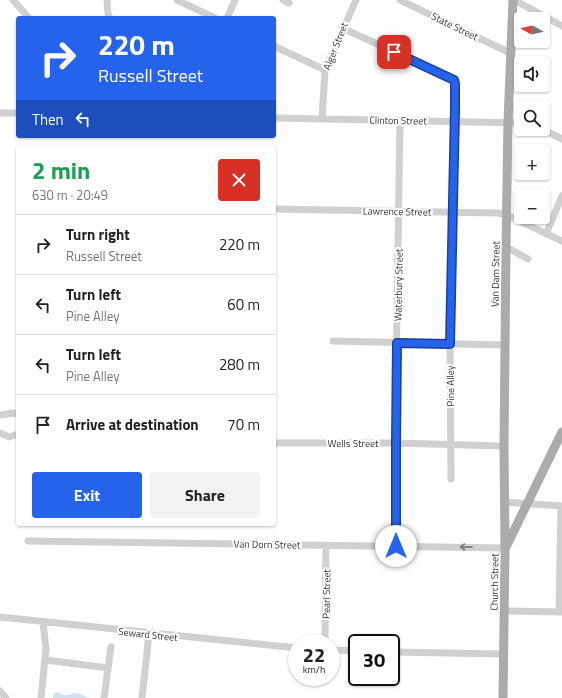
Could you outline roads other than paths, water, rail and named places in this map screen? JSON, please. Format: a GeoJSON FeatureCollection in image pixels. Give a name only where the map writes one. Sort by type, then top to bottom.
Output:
{"type":"FeatureCollection","features":[{"type":"Feature","properties":{"kind":"main road","name":"Van Dam Street"},"geometry":{"type":"LineString","coordinates":[[505,548],[504,446],[506,247],[508,122],[513,0]]}},
{"type":"Feature","properties":{"kind":"main road","name":"Church Street"},"geometry":{"type":"LineString","coordinates":[[503,698],[505,548],[560,442],[562,432]]}},
{"type":"Feature","properties":{"kind":"street"},"geometry":{"type":"LineString","coordinates":[[13,0],[27,16]]}},
{"type":"Feature","properties":{"kind":"street"},"geometry":{"type":"LineString","coordinates":[[107,0],[109,16]]}},
{"type":"Feature","properties":{"kind":"street"},"geometry":{"type":"LineString","coordinates":[[177,0],[211,16]]}},
{"type":"Feature","properties":{"kind":"street"},"geometry":{"type":"LineString","coordinates":[[228,16],[235,0]]}},
{"type":"Feature","properties":{"kind":"street","name":"Alger Street"},"geometry":{"type":"LineString","coordinates":[[322,119],[324,70],[356,0]]}},
{"type":"Feature","properties":{"kind":"street","name":"State Street"},"geometry":{"type":"LineString","coordinates":[[400,0],[510,53]]}},
{"type":"Feature","properties":{"kind":"street"},"geometry":{"type":"LineString","coordinates":[[513,0],[562,26]]}},
{"type":"Feature","properties":{"kind":"street","name":"Pine Alley"},"geometry":{"type":"LineString","coordinates":[[342,28],[454,80],[455,84],[450,344],[451,479]]}},
{"type":"Feature","properties":{"kind":"street"},"geometry":{"type":"LineString","coordinates":[[276,47],[324,70]]}},
{"type":"Feature","properties":{"kind":"street"},"geometry":{"type":"LineString","coordinates":[[0,113],[16,113]]}},
{"type":"Feature","properties":{"kind":"street","name":"Clinton Street"},"geometry":{"type":"LineString","coordinates":[[276,118],[514,122]]}},
{"type":"Feature","properties":{"kind":"street","name":"Waterbury Street"},"geometry":{"type":"LineString","coordinates":[[396,546],[400,120]]}},
{"type":"Feature","properties":{"kind":"street"},"geometry":{"type":"LineString","coordinates":[[550,133],[562,139]]}},
{"type":"Feature","properties":{"kind":"street"},"geometry":{"type":"LineString","coordinates":[[546,234],[562,196]]}},
{"type":"Feature","properties":{"kind":"street","name":"Lawrence Street"},"geometry":{"type":"LineString","coordinates":[[276,209],[453,212],[507,215],[562,241]]}},
{"type":"Feature","properties":{"kind":"street"},"geometry":{"type":"LineString","coordinates":[[506,247],[528,259]]}},
{"type":"Feature","properties":{"kind":"street"},"geometry":{"type":"LineString","coordinates":[[333,341],[505,345]]}},
{"type":"Feature","properties":{"kind":"street"},"geometry":{"type":"LineString","coordinates":[[0,415],[16,414]]}},
{"type":"Feature","properties":{"kind":"street"},"geometry":{"type":"LineString","coordinates":[[0,433],[9,437],[16,435]]}},
{"type":"Feature","properties":{"kind":"street","name":"Wells Street"},"geometry":{"type":"LineString","coordinates":[[276,443],[396,443],[504,446]]}},
{"type":"Feature","properties":{"kind":"street"},"geometry":{"type":"LineString","coordinates":[[504,611],[561,612],[562,506],[505,502]]}},
{"type":"Feature","properties":{"kind":"street","name":"Van Dorn Street"},"geometry":{"type":"LineString","coordinates":[[28,541],[505,548]]}},
{"type":"Feature","properties":{"kind":"street","name":"Pearl Street"},"geometry":{"type":"LineString","coordinates":[[326,546],[326,634]]}},
{"type":"Feature","properties":{"kind":"street","name":"Seward Street"},"geometry":{"type":"LineString","coordinates":[[0,617],[149,634],[288,647]]}},
{"type":"Feature","properties":{"kind":"street"},"geometry":{"type":"LineString","coordinates":[[40,698],[46,660],[43,622]]}},
{"type":"Feature","properties":{"kind":"street"},"geometry":{"type":"LineString","coordinates":[[142,698],[149,634]]}},
{"type":"Feature","properties":{"kind":"street"},"geometry":{"type":"LineString","coordinates":[[104,698],[111,647]]}},
{"type":"Feature","properties":{"kind":"street"},"geometry":{"type":"LineString","coordinates":[[400,652],[504,654]]}},
{"type":"Feature","properties":{"kind":"street"},"geometry":{"type":"LineString","coordinates":[[46,660],[108,668]]}},
{"type":"Feature","properties":{"kind":"street"},"geometry":{"type":"LineString","coordinates":[[0,691],[6,698]]}},
{"type":"Feature","properties":{"kind":"water"},"geometry":{"type":"Polygon","coordinates":[[[57,692],[64,695],[74,693],[80,694],[89,698],[53,698],[54,693],[57,692]]]}}]}
